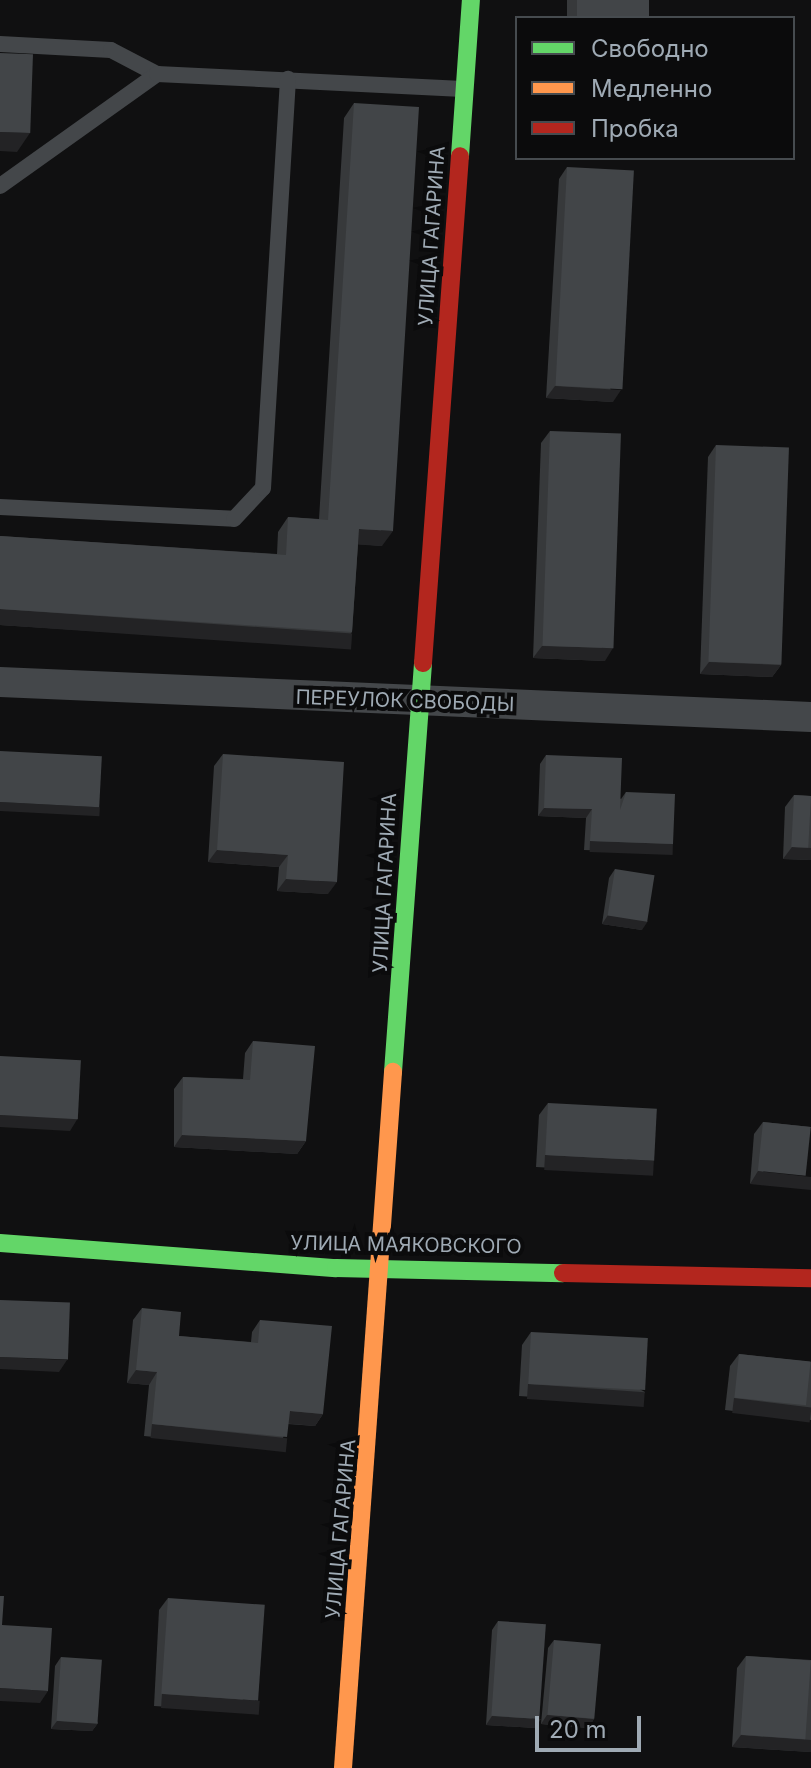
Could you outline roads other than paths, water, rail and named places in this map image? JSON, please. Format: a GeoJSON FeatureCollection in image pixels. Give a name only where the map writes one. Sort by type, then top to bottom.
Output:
{"type":"FeatureCollection","features":[{"type":"Feature","properties":{"kind":"main road","name":"УЛИЦА ГАГАРИНА"},"geometry":{"type":"LineString","coordinates":[[343,1768],[384,1266],[417,702],[471,0]]}},
{"type":"Feature","properties":{"kind":"main road","name":"УЛИЦА МАЯКОВСКОГО"},"geometry":{"type":"LineString","coordinates":[[0,1243],[384,1266],[811,1278]]}},
{"type":"Feature","properties":{"kind":"street","name":"ПЕРЕУЛОК СВОБОДЫ"},"geometry":{"type":"LineString","coordinates":[[0,682],[811,717]]}},
{"type":"Feature","properties":{"kind":"lane"},"geometry":{"type":"LineString","coordinates":[[0,44],[111,50],[157,74],[465,89]]}},
{"type":"Feature","properties":{"kind":"lane"},"geometry":{"type":"LineString","coordinates":[[0,186],[157,74]]}},
{"type":"Feature","properties":{"kind":"lane"},"geometry":{"type":"LineString","coordinates":[[0,507],[234,519],[263,488],[288,79]]}}]}
